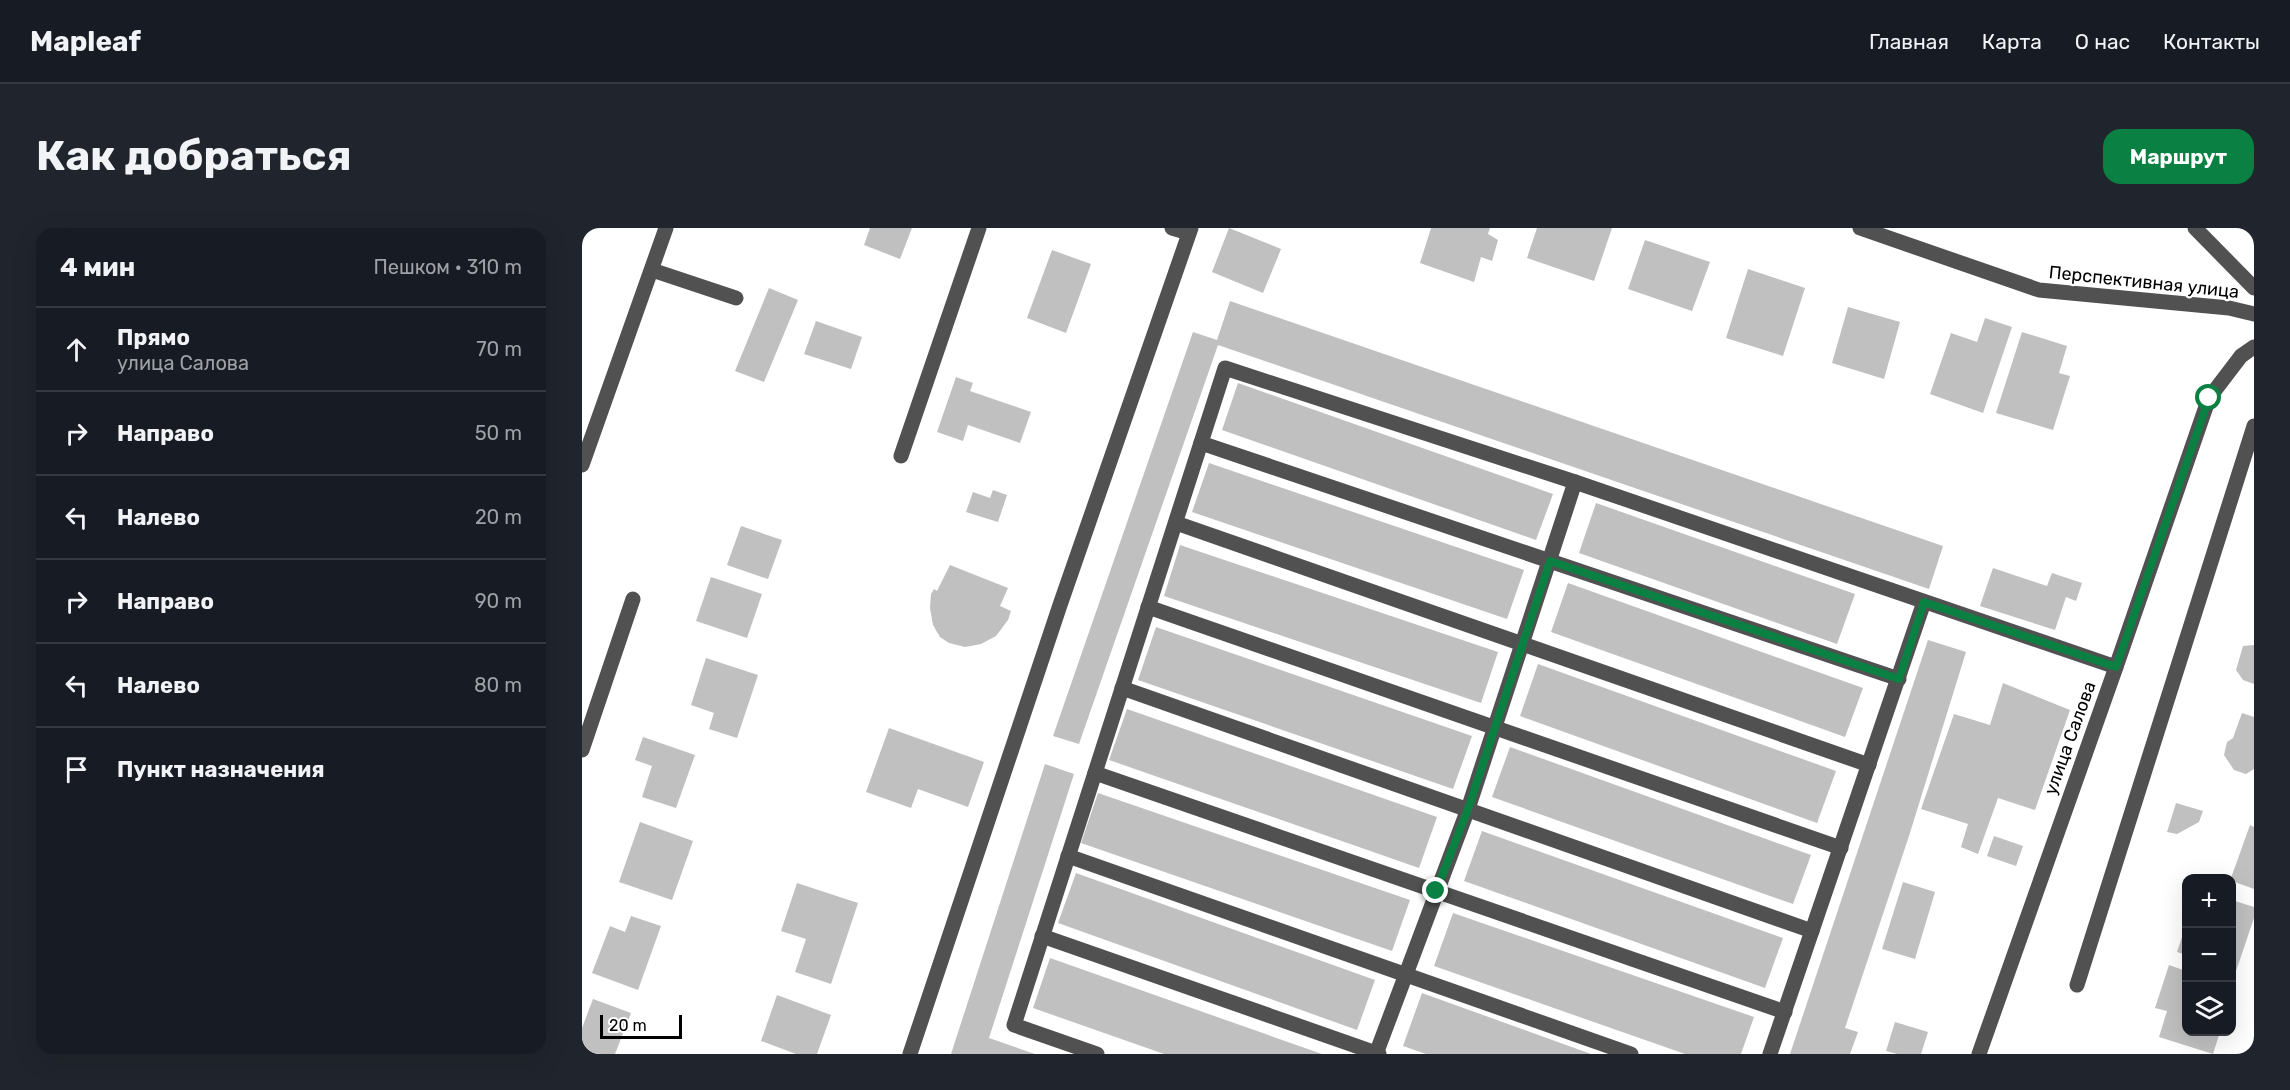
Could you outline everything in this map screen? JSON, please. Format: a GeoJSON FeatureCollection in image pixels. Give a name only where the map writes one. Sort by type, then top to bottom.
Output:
{"type":"FeatureCollection","features":[{"type":"Feature","properties":{"kind":"street"},"geometry":{"type":"LineString","coordinates":[[582,465],[666,228]]}},
{"type":"Feature","properties":{"kind":"street"},"geometry":{"type":"LineString","coordinates":[[901,456],[980,228]]}},
{"type":"Feature","properties":{"kind":"street"},"geometry":{"type":"LineString","coordinates":[[910,1054],[1060,605],[1190,231],[1172,228]]}},
{"type":"Feature","properties":{"kind":"street","name":"Перспективная улица"},"geometry":{"type":"LineString","coordinates":[[1860,228],[2038,290],[2229,308],[2254,314]]}},
{"type":"Feature","properties":{"kind":"street","name":"Перспективная улица"},"geometry":{"type":"LineString","coordinates":[[2195,228],[2254,288]]}},
{"type":"Feature","properties":{"kind":"street"},"geometry":{"type":"LineString","coordinates":[[651,270],[736,298]]}},
{"type":"Feature","properties":{"kind":"street","name":"улица Салова"},"geometry":{"type":"LineString","coordinates":[[1979,1054],[2209,398],[2241,356],[2254,346]]}},
{"type":"Feature","properties":{"kind":"street"},"geometry":{"type":"LineString","coordinates":[[1097,1054],[1014,1025],[1225,368],[1575,482],[2116,667]]}},
{"type":"Feature","properties":{"kind":"street"},"geometry":{"type":"LineString","coordinates":[[2077,985],[2254,426]]}},
{"type":"Feature","properties":{"kind":"street"},"geometry":{"type":"LineString","coordinates":[[1201,443],[1899,679]]}},
{"type":"Feature","properties":{"kind":"street"},"geometry":{"type":"LineString","coordinates":[[1042,936],[1377,1054],[1468,809],[1575,482]]}},
{"type":"Feature","properties":{"kind":"street"},"geometry":{"type":"LineString","coordinates":[[1176,523],[1869,765]]}},
{"type":"Feature","properties":{"kind":"street"},"geometry":{"type":"LineString","coordinates":[[582,750],[633,599]]}},
{"type":"Feature","properties":{"kind":"street"},"geometry":{"type":"LineString","coordinates":[[1770,1054],[1924,602]]}},
{"type":"Feature","properties":{"kind":"street"},"geometry":{"type":"LineString","coordinates":[[1148,607],[1841,848]]}},
{"type":"Feature","properties":{"kind":"street"},"geometry":{"type":"LineString","coordinates":[[1122,688],[1812,931]]}},
{"type":"Feature","properties":{"kind":"street"},"geometry":{"type":"LineString","coordinates":[[1095,773],[1785,1012]]}},
{"type":"Feature","properties":{"kind":"street"},"geometry":{"type":"LineString","coordinates":[[1068,856],[1631,1054]]}},
{"type":"Feature","properties":{"kind":"building"},"geometry":{"type":"Polygon","coordinates":[[[870,228],[912,228],[900,259],[864,245],[870,228]]]}},
{"type":"Feature","properties":{"kind":"building"},"geometry":{"type":"Polygon","coordinates":[[[1229,228],[1281,249],[1263,293],[1212,272],[1229,228]]]}},
{"type":"Feature","properties":{"kind":"building"},"geometry":{"type":"Polygon","coordinates":[[[1431,228],[1490,228],[1488,234],[1498,240],[1492,261],[1481,257],[1474,282],[1420,263],[1431,228]]]}},
{"type":"Feature","properties":{"kind":"building"},"geometry":{"type":"Polygon","coordinates":[[[1537,228],[1612,228],[1594,281],[1527,258],[1537,228]]]}},
{"type":"Feature","properties":{"kind":"building"},"geometry":{"type":"Polygon","coordinates":[[[1645,240],[1710,262],[1692,311],[1628,289],[1645,240]]]}},
{"type":"Feature","properties":{"kind":"building"},"geometry":{"type":"Polygon","coordinates":[[[1052,250],[1091,264],[1066,333],[1027,318],[1052,250]]]}},
{"type":"Feature","properties":{"kind":"building"},"geometry":{"type":"Polygon","coordinates":[[[1748,269],[1805,288],[1783,356],[1726,338],[1748,269]]]}},
{"type":"Feature","properties":{"kind":"building"},"geometry":{"type":"Polygon","coordinates":[[[769,288],[798,300],[764,382],[735,371],[769,288]]]}},
{"type":"Feature","properties":{"kind":"building"},"geometry":{"type":"Polygon","coordinates":[[[1230,301],[1943,546],[1929,589],[1218,345],[1079,744],[1053,736],[1193,332],[1217,340],[1230,301]]]}},
{"type":"Feature","properties":{"kind":"building"},"geometry":{"type":"Polygon","coordinates":[[[1848,307],[1900,322],[1884,379],[1832,363],[1848,307]]]}},
{"type":"Feature","properties":{"kind":"building"},"geometry":{"type":"Polygon","coordinates":[[[1985,318],[2012,327],[1983,413],[1930,394],[1951,333],[1977,342],[1985,318]]]}},
{"type":"Feature","properties":{"kind":"building"},"geometry":{"type":"Polygon","coordinates":[[[816,321],[862,337],[851,369],[804,354],[816,321]]]}},
{"type":"Feature","properties":{"kind":"building"},"geometry":{"type":"Polygon","coordinates":[[[2022,332],[2067,346],[2059,373],[2070,376],[2053,430],[1996,413],[2022,332]]]}},
{"type":"Feature","properties":{"kind":"building"},"geometry":{"type":"Polygon","coordinates":[[[956,377],[973,383],[970,391],[1031,412],[1020,443],[968,425],[963,441],[937,432],[956,377]]]}},
{"type":"Feature","properties":{"kind":"building"},"geometry":{"type":"Polygon","coordinates":[[[1238,383],[1553,494],[1536,540],[1222,430],[1238,383]]]}},
{"type":"Feature","properties":{"kind":"building"},"geometry":{"type":"Polygon","coordinates":[[[1209,463],[1524,570],[1507,619],[1192,512],[1209,463]]]}},
{"type":"Feature","properties":{"kind":"building"},"geometry":{"type":"Polygon","coordinates":[[[993,490],[1007,495],[998,522],[966,512],[973,492],[990,498],[993,490]]]}},
{"type":"Feature","properties":{"kind":"building"},"geometry":{"type":"Polygon","coordinates":[[[1596,503],[1855,594],[1837,644],[1579,553],[1596,503]]]}},
{"type":"Feature","properties":{"kind":"building"},"geometry":{"type":"Polygon","coordinates":[[[741,526],[782,540],[768,579],[727,565],[741,526]]]}},
{"type":"Feature","properties":{"kind":"building"},"geometry":{"type":"Polygon","coordinates":[[[1180,545],[1498,652],[1481,703],[1164,596],[1180,545]]]}},
{"type":"Feature","properties":{"kind":"building"},"geometry":{"type":"Polygon","coordinates":[[[950,565],[1008,588],[1000,606],[1011,611],[1008,620],[996,636],[981,644],[965,647],[949,643],[940,637],[933,625],[930,608],[931,594],[934,589],[937,591],[950,565]]]}},
{"type":"Feature","properties":{"kind":"building"},"geometry":{"type":"Polygon","coordinates":[[[1993,568],[2047,586],[2052,573],[2082,583],[2076,601],[2066,597],[2055,630],[1980,606],[1993,568]]]}},
{"type":"Feature","properties":{"kind":"building"},"geometry":{"type":"Polygon","coordinates":[[[711,577],[762,594],[747,638],[696,621],[711,577]]]}},
{"type":"Feature","properties":{"kind":"building"},"geometry":{"type":"Polygon","coordinates":[[[1568,583],[1863,688],[1845,737],[1551,632],[1568,583]]]}},
{"type":"Feature","properties":{"kind":"building"},"geometry":{"type":"Polygon","coordinates":[[[1156,627],[1472,736],[1453,789],[1138,680],[1156,627]]]}},
{"type":"Feature","properties":{"kind":"building"},"geometry":{"type":"Polygon","coordinates":[[[1928,640],[1966,652],[1909,836],[1845,1028],[1858,1032],[1850,1054],[1790,1054],[1928,640]]]}},
{"type":"Feature","properties":{"kind":"building"},"geometry":{"type":"Polygon","coordinates":[[[2254,645],[2254,684],[2243,680],[2236,670],[2243,646],[2254,645]]]}},
{"type":"Feature","properties":{"kind":"building"},"geometry":{"type":"Polygon","coordinates":[[[706,658],[758,675],[737,738],[709,729],[714,713],[691,705],[706,658]]]}},
{"type":"Feature","properties":{"kind":"building"},"geometry":{"type":"Polygon","coordinates":[[[1538,664],[1836,771],[1817,823],[1520,716],[1538,664]]]}},
{"type":"Feature","properties":{"kind":"building"},"geometry":{"type":"Polygon","coordinates":[[[2003,683],[2070,710],[2035,810],[1998,798],[1978,854],[1961,847],[1968,824],[1921,809],[1954,714],[1990,725],[2003,683]]]}},
{"type":"Feature","properties":{"kind":"building"},"geometry":{"type":"Polygon","coordinates":[[[1127,709],[1437,817],[1419,868],[1109,760],[1127,709]]]}},
{"type":"Feature","properties":{"kind":"building"},"geometry":{"type":"Polygon","coordinates":[[[2242,713],[2254,717],[2254,769],[2246,774],[2234,770],[2224,755],[2227,742],[2233,738],[2242,713]]]}},
{"type":"Feature","properties":{"kind":"building"},"geometry":{"type":"Polygon","coordinates":[[[889,728],[984,762],[968,807],[918,789],[911,808],[866,792],[889,728]]]}},
{"type":"Feature","properties":{"kind":"building"},"geometry":{"type":"Polygon","coordinates":[[[643,737],[695,755],[676,808],[642,797],[652,766],[635,760],[643,737]]]}},
{"type":"Feature","properties":{"kind":"building"},"geometry":{"type":"Polygon","coordinates":[[[1510,747],[1811,855],[1793,904],[1492,797],[1510,747]]]}},
{"type":"Feature","properties":{"kind":"building"},"geometry":{"type":"Polygon","coordinates":[[[1045,764],[1074,774],[989,1038],[1035,1054],[951,1054],[1045,764]]]}},
{"type":"Feature","properties":{"kind":"building"},"geometry":{"type":"Polygon","coordinates":[[[1098,793],[1410,900],[1392,951],[1081,843],[1098,793]]]}},
{"type":"Feature","properties":{"kind":"building"},"geometry":{"type":"Polygon","coordinates":[[[2176,803],[2203,811],[2199,822],[2177,834],[2167,832],[2176,803]]]}},
{"type":"Feature","properties":{"kind":"building"},"geometry":{"type":"Polygon","coordinates":[[[640,822],[693,841],[672,900],[619,882],[640,822]]]}},
{"type":"Feature","properties":{"kind":"building"},"geometry":{"type":"Polygon","coordinates":[[[2250,825],[2254,827],[2254,889],[2236,882],[2236,874],[2232,874],[2250,825]]]}},
{"type":"Feature","properties":{"kind":"building"},"geometry":{"type":"Polygon","coordinates":[[[1482,831],[1783,938],[1765,988],[1464,881],[1482,831]]]}},
{"type":"Feature","properties":{"kind":"building"},"geometry":{"type":"Polygon","coordinates":[[[1994,836],[2023,846],[2016,866],[1987,856],[1994,836]]]}},
{"type":"Feature","properties":{"kind":"building"},"geometry":{"type":"Polygon","coordinates":[[[1076,873],[1375,980],[1357,1030],[1058,923],[1076,873]]]}},
{"type":"Feature","properties":{"kind":"building"},"geometry":{"type":"Polygon","coordinates":[[[1903,882],[1935,892],[1915,959],[1882,949],[1903,882]]]}},
{"type":"Feature","properties":{"kind":"building"},"geometry":{"type":"Polygon","coordinates":[[[797,883],[858,903],[831,984],[795,972],[806,939],[781,931],[797,883]]]}},
{"type":"Feature","properties":{"kind":"building"},"geometry":{"type":"Polygon","coordinates":[[[2236,901],[2254,907],[2254,918],[2236,971],[2236,901]]]}},
{"type":"Feature","properties":{"kind":"building"},"geometry":{"type":"Polygon","coordinates":[[[1453,913],[1754,1017],[1741,1054],[1685,1054],[1434,966],[1453,913]]]}},
{"type":"Feature","properties":{"kind":"building"},"geometry":{"type":"Polygon","coordinates":[[[631,916],[661,926],[638,990],[592,973],[610,926],[625,932],[631,916]]]}},
{"type":"Feature","properties":{"kind":"building"},"geometry":{"type":"Polygon","coordinates":[[[2182,937],[2182,954],[2177,952],[2182,937]]]}},
{"type":"Feature","properties":{"kind":"building"},"geometry":{"type":"Polygon","coordinates":[[[1050,958],[1322,1054],[1164,1054],[1033,1008],[1050,958]]]}},
{"type":"Feature","properties":{"kind":"building"},"geometry":{"type":"Polygon","coordinates":[[[2169,965],[2182,970],[2182,1036],[2219,1036],[2213,1054],[2159,1037],[2167,1011],[2155,1008],[2169,965]]]}},
{"type":"Feature","properties":{"kind":"building"},"geometry":{"type":"Polygon","coordinates":[[[1422,993],[1591,1054],[1426,1054],[1403,1046],[1422,993]]]}},
{"type":"Feature","properties":{"kind":"building"},"geometry":{"type":"Polygon","coordinates":[[[777,995],[831,1015],[817,1054],[796,1054],[761,1041],[777,995]]]}},
{"type":"Feature","properties":{"kind":"building"},"geometry":{"type":"Polygon","coordinates":[[[593,999],[631,1013],[615,1054],[582,1054],[582,1028],[593,999]]]}},
{"type":"Feature","properties":{"kind":"building"},"geometry":{"type":"Polygon","coordinates":[[[1895,1022],[1928,1032],[1921,1054],[1897,1054],[1886,1051],[1895,1022]]]}},
{"type":"Feature","properties":{"kind":"route"},"geometry":{"type":"LineString","coordinates":[[1436,891],[1468,809],[1550,561],[1899,679],[1924,602],[2116,667],[2209,398]]}}]}
